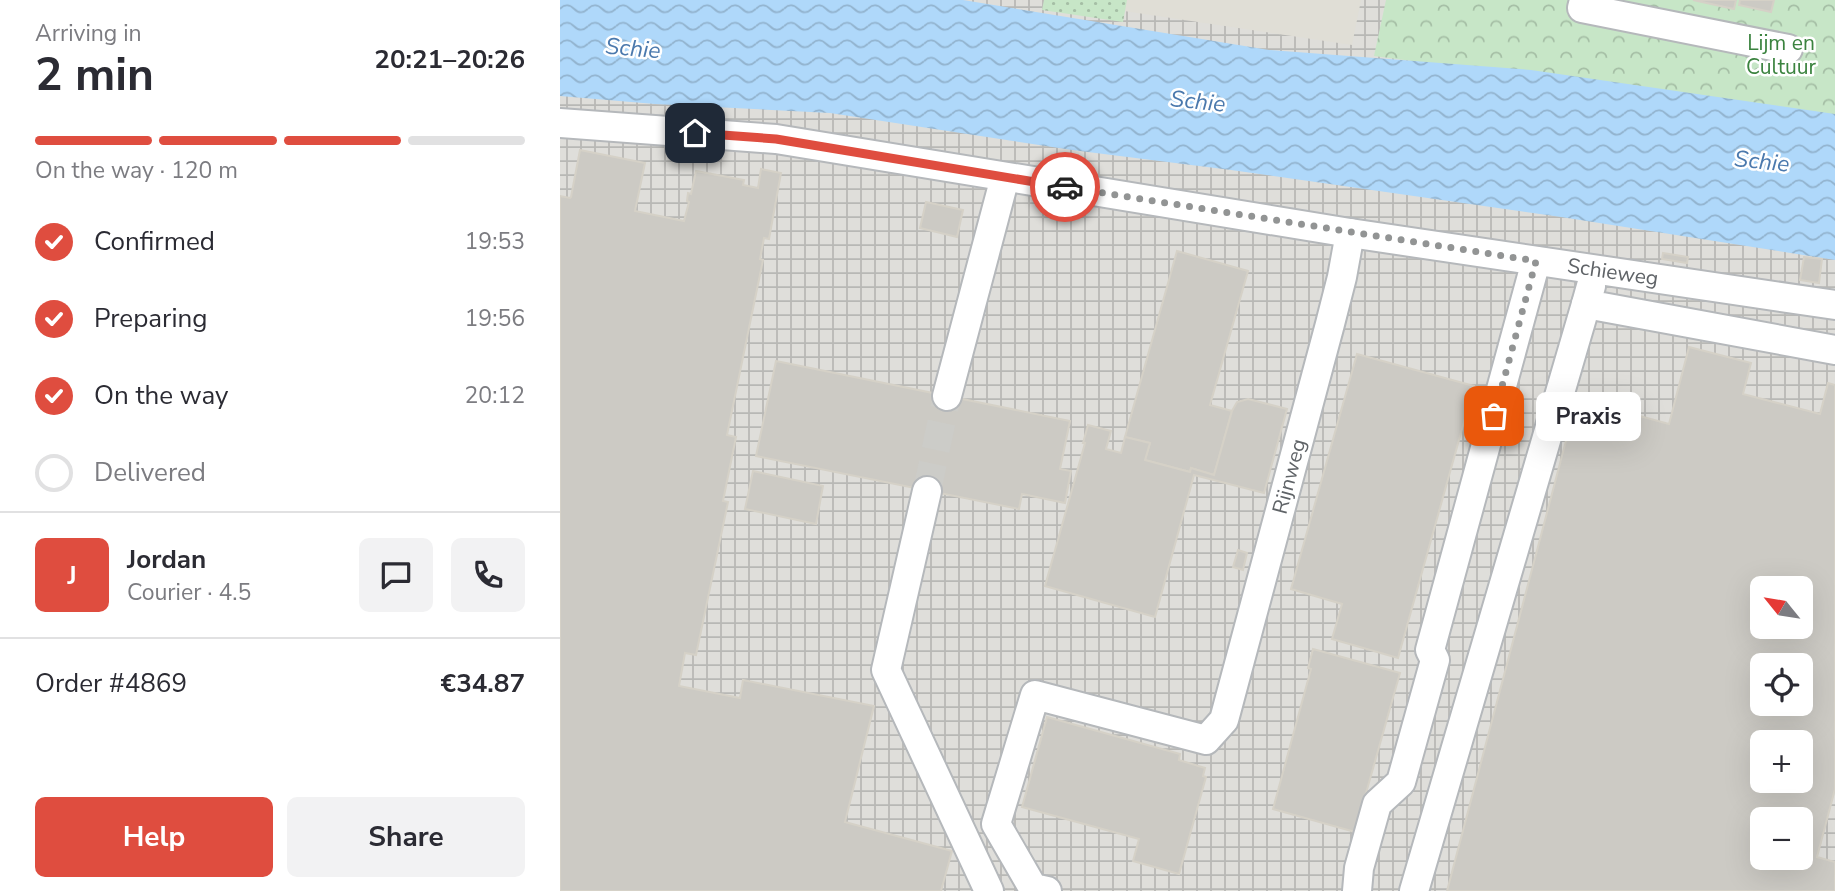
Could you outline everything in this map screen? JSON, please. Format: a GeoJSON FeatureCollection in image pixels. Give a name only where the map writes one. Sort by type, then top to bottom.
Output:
{"type":"FeatureCollection","features":[{"type":"Feature","properties":{"kind":"street"},"geometry":{"type":"LineString","coordinates":[[1584,0],[1582,8],[1788,49]]}},
{"type":"Feature","properties":{"kind":"street","name":"Schieweg"},"geometry":{"type":"LineString","coordinates":[[560,123],[776,139],[1350,233],[1835,306]]}},
{"type":"Feature","properties":{"kind":"street"},"geometry":{"type":"LineString","coordinates":[[947,396],[1005,177]]}},
{"type":"Feature","properties":{"kind":"street","name":"Rijnweg"},"geometry":{"type":"LineString","coordinates":[[1047,891],[1033,888],[996,824],[1035,695],[1206,740],[1224,720],[1330,324],[1350,233]]}},
{"type":"Feature","properties":{"kind":"street"},"geometry":{"type":"LineString","coordinates":[[1357,891],[1359,869],[1377,804],[1401,782],[1434,660],[1430,650],[1536,261]]}},
{"type":"Feature","properties":{"kind":"street"},"geometry":{"type":"LineString","coordinates":[[1414,891],[1483,704],[1595,269]]}},
{"type":"Feature","properties":{"kind":"street"},"geometry":{"type":"LineString","coordinates":[[1586,304],[1835,350]]}},
{"type":"Feature","properties":{"kind":"street"},"geometry":{"type":"LineString","coordinates":[[927,491],[886,670],[989,891]]}},
{"type":"Feature","properties":{"kind":"shaded area"},"geometry":{"type":"Polygon","coordinates":[[[560,0],[1835,0],[1835,891],[560,891],[560,0]]]}},
{"type":"Feature","properties":{"kind":"shaded area"},"geometry":{"type":"Polygon","coordinates":[[[1126,0],[1361,0],[1352,45],[1124,11],[1126,0]]]}},
{"type":"Feature","properties":{"kind":"green space"},"geometry":{"type":"Polygon","coordinates":[[[1044,0],[1127,0],[1123,22],[1042,10],[1044,0]]]}},
{"type":"Feature","properties":{"kind":"green space","name":"Lijm en Cultuur"},"geometry":{"type":"Polygon","coordinates":[[[1386,0],[1835,0],[1835,117],[1374,56],[1386,0]]]}},
{"type":"Feature","properties":{"kind":"water","name":"Schie"},"geometry":{"type":"Polygon","coordinates":[[[560,0],[963,0],[1269,50],[1531,70],[1835,114],[1835,260],[1561,217],[1072,150],[830,113],[560,96],[560,0]]]}},
{"type":"Feature","properties":{"kind":"building"},"geometry":{"type":"Polygon","coordinates":[[[1693,0],[1736,0],[1734,9],[1693,0]]]}},
{"type":"Feature","properties":{"kind":"building"},"geometry":{"type":"Polygon","coordinates":[[[1740,0],[1774,0],[1771,12],[1739,5],[1740,0]]]}},
{"type":"Feature","properties":{"kind":"building"},"geometry":{"type":"Polygon","coordinates":[[[580,150],[645,163],[635,211],[684,221],[689,202],[688,193],[691,194],[696,171],[744,180],[743,185],[758,188],[761,169],[781,173],[769,239],[764,238],[760,259],[763,260],[727,435],[736,437],[723,501],[728,502],[696,655],[685,653],[679,686],[740,698],[743,680],[874,706],[845,822],[952,851],[941,891],[560,891],[560,196],[571,197],[580,150]]]}},
{"type":"Feature","properties":{"kind":"building"},"geometry":{"type":"Polygon","coordinates":[[[926,202],[963,210],[957,237],[920,228],[926,202]]]}},
{"type":"Feature","properties":{"kind":"building"},"geometry":{"type":"Polygon","coordinates":[[[1177,251],[1248,271],[1210,405],[1232,411],[1214,475],[1191,468],[1190,472],[1145,460],[1150,443],[1125,437],[1177,251]]]}},
{"type":"Feature","properties":{"kind":"building"},"geometry":{"type":"Polygon","coordinates":[[[1663,253],[1688,257],[1687,263],[1662,259],[1663,253]]]}},
{"type":"Feature","properties":{"kind":"building"},"geometry":{"type":"Polygon","coordinates":[[[1804,257],[1822,259],[1819,283],[1800,280],[1804,257]]]}},
{"type":"Feature","properties":{"kind":"building"},"geometry":{"type":"Polygon","coordinates":[[[1689,347],[1751,363],[1743,394],[1820,414],[1828,383],[1835,385],[1835,789],[1817,857],[1835,862],[1835,891],[1447,891],[1577,399],[1669,424],[1689,347]]]}},
{"type":"Feature","properties":{"kind":"building"},"geometry":{"type":"Polygon","coordinates":[[[1357,354],[1474,386],[1474,394],[1398,658],[1332,639],[1342,604],[1291,589],[1357,354]]]}},
{"type":"Feature","properties":{"kind":"building"},"geometry":{"type":"Polygon","coordinates":[[[776,361],[1070,421],[1060,469],[1071,471],[1065,503],[1022,494],[1019,509],[756,456],[776,361]]]}},
{"type":"Feature","properties":{"kind":"building"},"geometry":{"type":"Polygon","coordinates":[[[1248,399],[1287,409],[1264,493],[1194,475],[1155,617],[1045,586],[1088,425],[1111,431],[1106,449],[1121,453],[1125,437],[1150,443],[1145,460],[1190,472],[1191,468],[1214,475],[1232,411],[1237,402],[1248,399]]]}},
{"type":"Feature","properties":{"kind":"building"},"geometry":{"type":"Polygon","coordinates":[[[753,471],[823,486],[816,524],[745,509],[753,471]]]}},
{"type":"Feature","properties":{"kind":"building"},"geometry":{"type":"Polygon","coordinates":[[[1238,550],[1247,553],[1243,570],[1233,567],[1238,550]]]}},
{"type":"Feature","properties":{"kind":"building"},"geometry":{"type":"Polygon","coordinates":[[[1313,649],[1400,673],[1355,832],[1273,809],[1311,669],[1308,668],[1313,649]]]}},
{"type":"Feature","properties":{"kind":"building"},"geometry":{"type":"Polygon","coordinates":[[[1047,717],[1180,754],[1179,760],[1205,768],[1203,776],[1206,777],[1179,874],[1133,861],[1139,839],[1022,807],[1047,717]]]}},
{"type":"Feature","properties":{"kind":"tunnel"},"geometry":{"type":"LineString","coordinates":[[927,491],[947,396]]}},
{"type":"Feature","properties":{"kind":"way so far"},"geometry":{"type":"LineString","coordinates":[[1065,187],[1536,261],[1494,416]]}},
{"type":"Feature","properties":{"kind":"place","name":"Praxis"},"geometry":{"type":"Point","coordinates":[1494,416]}},
{"type":"Feature","properties":{"kind":"route"},"geometry":{"type":"LineString","coordinates":[[695,133],[776,139],[1065,187]]}}]}
